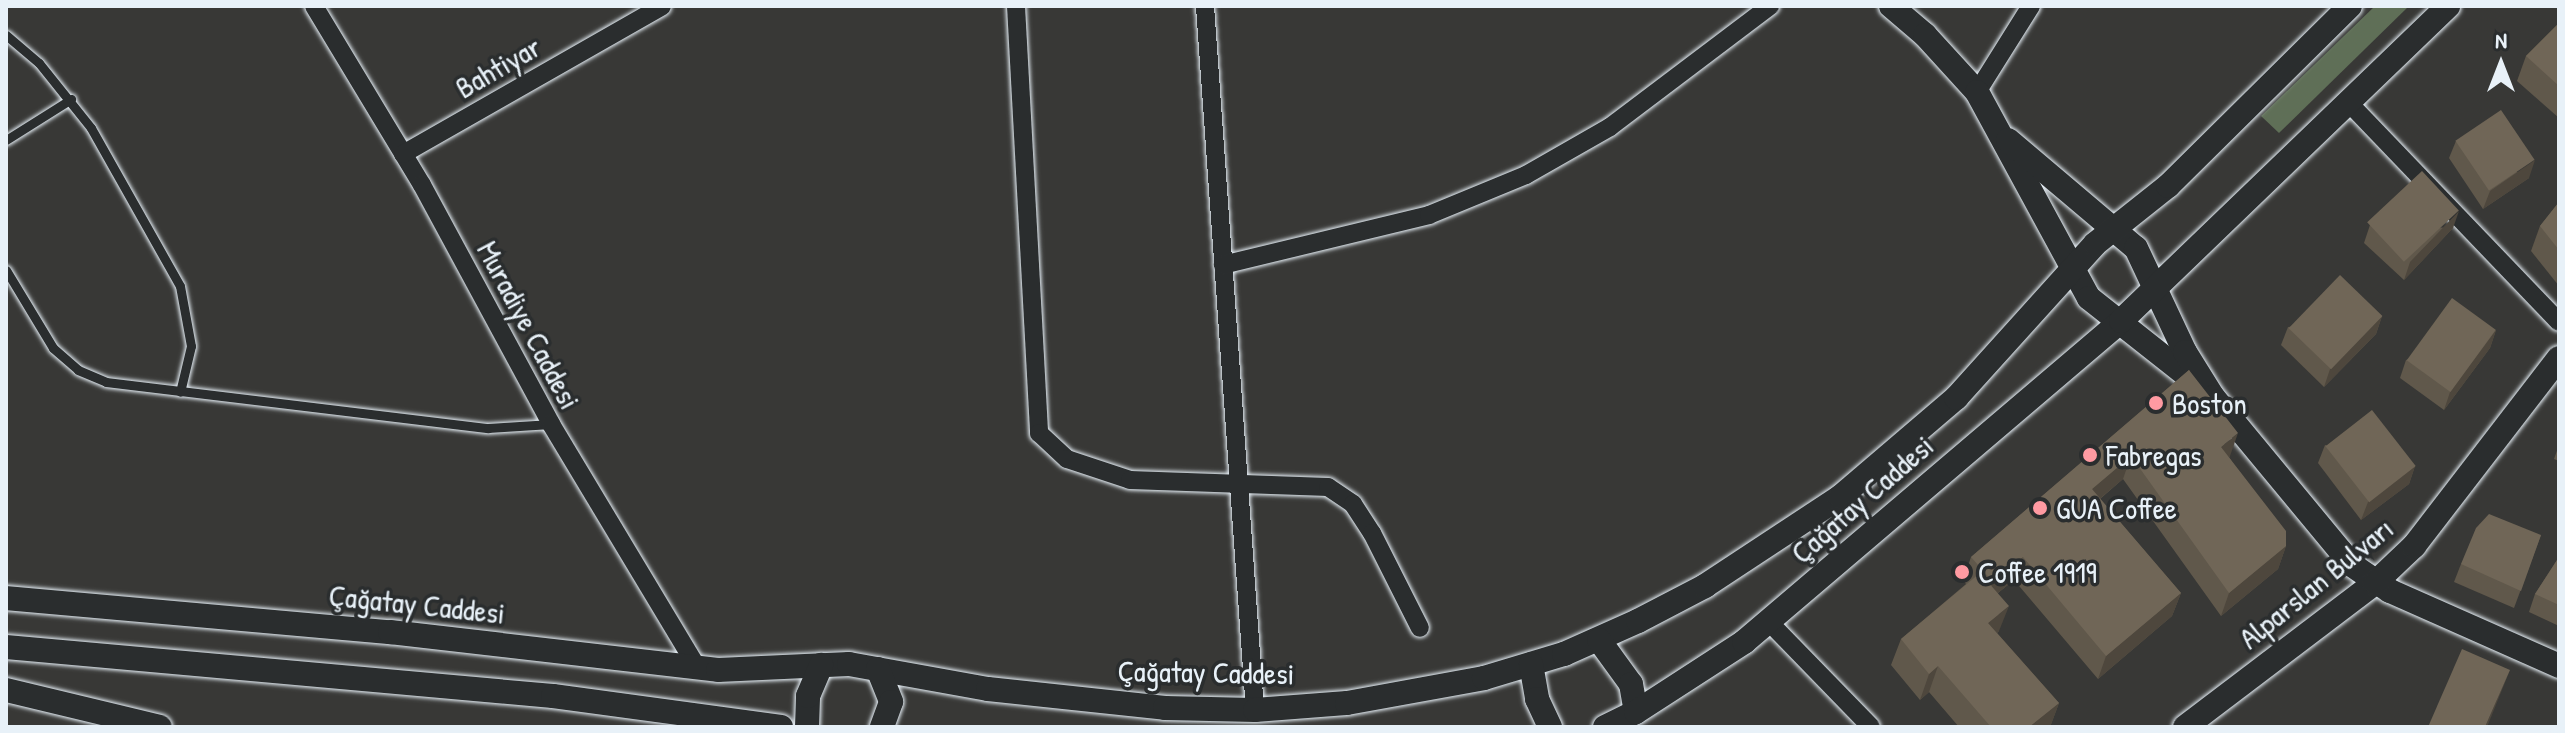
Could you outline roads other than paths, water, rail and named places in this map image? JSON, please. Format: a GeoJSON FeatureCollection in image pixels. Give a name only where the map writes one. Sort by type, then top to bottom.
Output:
{"type":"FeatureCollection","features":[{"type":"Feature","properties":{"kind":"main road"},"geometry":{"type":"LineString","coordinates":[[1891,6],[1925,35],[1977,92],[2008,140],[2089,298],[2213,397]]}},
{"type":"Feature","properties":{"kind":"main road","name":"Çağatay Caddesi"},"geometry":{"type":"LineString","coordinates":[[6,598],[390,632],[698,669],[821,665],[878,669],[1038,696],[1255,710],[1380,699],[1531,664],[1599,640],[1705,586],[1840,497],[1956,398],[2072,268],[2181,174],[2350,6]]}},
{"type":"Feature","properties":{"kind":"main road","name":"Çağatay Caddesi"},"geometry":{"type":"LineString","coordinates":[[1605,727],[1636,712],[1769,622],[2121,321],[2448,6]]}},
{"type":"Feature","properties":{"kind":"main road"},"geometry":{"type":"LineString","coordinates":[[2008,140],[2115,229],[2142,256],[2185,352],[2213,397],[2323,534],[2375,583],[2559,666]]}},
{"type":"Feature","properties":{"kind":"main road","name":"Alparslan Bulvarı"},"geometry":{"type":"LineString","coordinates":[[2185,727],[2375,583],[2431,527],[2559,358]]}},
{"type":"Feature","properties":{"kind":"main road"},"geometry":{"type":"LineString","coordinates":[[1599,640],[1631,684],[1636,712]]}},
{"type":"Feature","properties":{"kind":"main road"},"geometry":{"type":"LineString","coordinates":[[6,647],[537,695],[781,727]]}},
{"type":"Feature","properties":{"kind":"main road"},"geometry":{"type":"LineString","coordinates":[[1531,664],[1537,699],[1550,727]]}},
{"type":"Feature","properties":{"kind":"main road"},"geometry":{"type":"LineString","coordinates":[[807,727],[808,696],[821,665]]}},
{"type":"Feature","properties":{"kind":"main road"},"geometry":{"type":"LineString","coordinates":[[878,669],[891,702],[882,727]]}},
{"type":"Feature","properties":{"kind":"main road"},"geometry":{"type":"LineString","coordinates":[[6,690],[160,727]]}},
{"type":"Feature","properties":{"kind":"street","name":"Muradiye Caddesi"},"geometry":{"type":"LineString","coordinates":[[314,6],[403,154],[551,424],[698,669]]}},
{"type":"Feature","properties":{"kind":"street","name":"Bahtiyar"},"geometry":{"type":"LineString","coordinates":[[403,154],[662,6]]}},
{"type":"Feature","properties":{"kind":"street"},"geometry":{"type":"LineString","coordinates":[[1016,6],[1039,433],[1067,459],[1130,480],[1328,487],[1353,504],[1420,628]]}},
{"type":"Feature","properties":{"kind":"street"},"geometry":{"type":"LineString","coordinates":[[1205,6],[1255,710]]}},
{"type":"Feature","properties":{"kind":"street"},"geometry":{"type":"LineString","coordinates":[[1223,265],[1429,215],[1526,175],[1610,127],[1770,6]]}},
{"type":"Feature","properties":{"kind":"street"},"geometry":{"type":"LineString","coordinates":[[1977,92],[2031,6]]}},
{"type":"Feature","properties":{"kind":"street"},"geometry":{"type":"LineString","coordinates":[[2349,103],[2559,322]]}},
{"type":"Feature","properties":{"kind":"street"},"geometry":{"type":"LineString","coordinates":[[1769,622],[1871,727]]}},
{"type":"Feature","properties":{"kind":"lane"},"geometry":{"type":"LineString","coordinates":[[6,35],[71,99],[186,300],[191,346],[180,392]]}},
{"type":"Feature","properties":{"kind":"lane"},"geometry":{"type":"LineString","coordinates":[[6,140],[71,99]]}},
{"type":"Feature","properties":{"kind":"lane"},"geometry":{"type":"LineString","coordinates":[[6,270],[53,348],[78,370],[119,385],[488,428],[551,424]]}},
{"type":"Feature","properties":{"kind":"place","name":"Boston"},"geometry":{"type":"Point","coordinates":[2156,403]}},
{"type":"Feature","properties":{"kind":"place","name":"Fabregas"},"geometry":{"type":"Point","coordinates":[2090,455]}},
{"type":"Feature","properties":{"kind":"place","name":"GUA Coffee"},"geometry":{"type":"Point","coordinates":[2040,508]}},
{"type":"Feature","properties":{"kind":"place","name":"Coffee 1919"},"geometry":{"type":"Point","coordinates":[1962,572]}}]}
